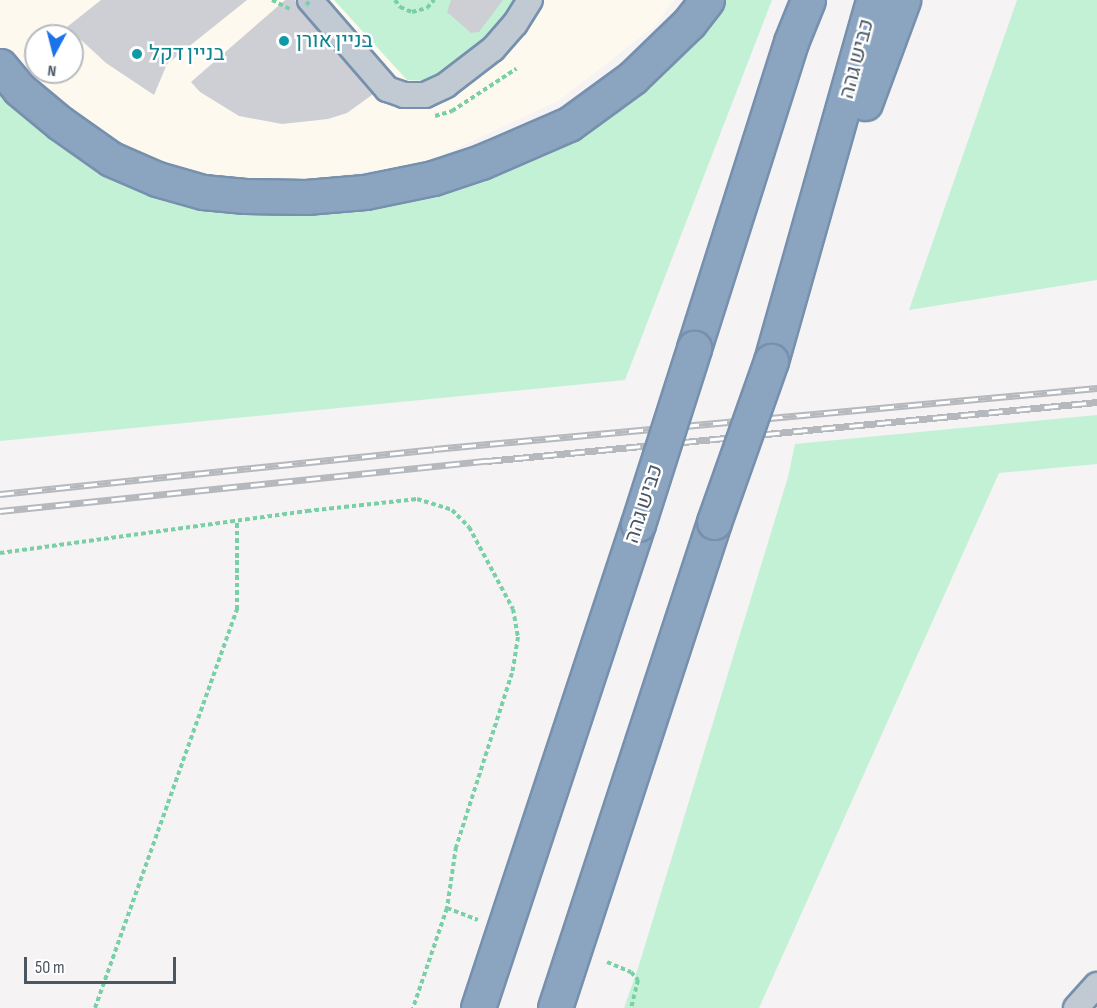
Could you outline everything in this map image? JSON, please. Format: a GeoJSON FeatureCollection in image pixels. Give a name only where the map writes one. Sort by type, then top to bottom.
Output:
{"type":"FeatureCollection","features":[{"type":"Feature","properties":{"kind":"highway"},"geometry":{"type":"LineString","coordinates":[[0,66],[19,88],[60,123],[111,159],[157,179],[203,192],[245,196],[306,197],[365,192],[433,178],[481,162],[569,124],[632,78],[689,23],[707,0]]}},
{"type":"Feature","properties":{"kind":"highway","name":"כביש גהה"},"geometry":{"type":"LineString","coordinates":[[478,1008],[638,524],[791,42],[808,0]]}},
{"type":"Feature","properties":{"kind":"highway","name":"כביש גהה"},"geometry":{"type":"LineString","coordinates":[[555,1008],[714,522],[771,361],[796,281],[873,0]]}},
{"type":"Feature","properties":{"kind":"highway"},"geometry":{"type":"LineString","coordinates":[[796,281],[903,0]]}},
{"type":"Feature","properties":{"kind":"street"},"geometry":{"type":"LineString","coordinates":[[309,2],[387,89],[404,95],[425,95],[446,85],[493,49],[515,24],[530,0]]}},
{"type":"Feature","properties":{"kind":"street"},"geometry":{"type":"LineString","coordinates":[[1076,1008],[1097,985]]}},
{"type":"Feature","properties":{"kind":"path"},"geometry":{"type":"LineString","coordinates":[[395,0],[400,7],[412,12],[427,8],[434,0]]}},
{"type":"Feature","properties":{"kind":"path"},"geometry":{"type":"LineString","coordinates":[[0,553],[237,521],[417,500],[452,510],[469,527],[513,609],[518,637],[512,673],[456,847],[447,908],[413,1008]]}},
{"type":"Feature","properties":{"kind":"path"},"geometry":{"type":"LineString","coordinates":[[95,1008],[237,610],[237,521]]}},
{"type":"Feature","properties":{"kind":"path"},"geometry":{"type":"LineString","coordinates":[[447,908],[478,920]]}},
{"type":"Feature","properties":{"kind":"path"},"geometry":{"type":"LineString","coordinates":[[607,962],[631,972],[638,980],[631,1008]]}},
{"type":"Feature","properties":{"kind":"shaded area"},"geometry":{"type":"Polygon","coordinates":[[[0,0],[674,0],[654,27],[558,101],[423,164],[265,185],[173,170],[68,116],[35,84],[84,84],[84,24],[24,24],[24,73],[0,50],[0,0]]]}},
{"type":"Feature","properties":{"kind":"green space"},"geometry":{"type":"Polygon","coordinates":[[[334,0],[517,0],[505,25],[430,81],[407,80],[334,0]]]}},
{"type":"Feature","properties":{"kind":"green space"},"geometry":{"type":"Polygon","coordinates":[[[720,0],[772,0],[625,380],[0,441],[0,93],[9,104],[79,157],[161,197],[475,176],[720,0]]]}},
{"type":"Feature","properties":{"kind":"green space"},"geometry":{"type":"Polygon","coordinates":[[[1017,0],[1097,0],[1097,280],[909,310],[1017,0]]]}},
{"type":"Feature","properties":{"kind":"green space"},"geometry":{"type":"Polygon","coordinates":[[[1097,415],[1097,464],[999,473],[759,1008],[624,1008],[788,477],[795,444],[1097,415]]]}},
{"type":"Feature","properties":{"kind":"building","name":"בניין דקל"},"geometry":{"type":"Polygon","coordinates":[[[101,0],[247,0],[167,64],[154,95],[106,63],[84,43],[84,24],[71,24],[101,0]]]}},
{"type":"Feature","properties":{"kind":"building","name":"בניין אורן"},"geometry":{"type":"Polygon","coordinates":[[[285,0],[295,0],[376,92],[347,113],[328,119],[282,124],[239,116],[200,92],[191,82],[285,0]]]}},
{"type":"Feature","properties":{"kind":"building"},"geometry":{"type":"Polygon","coordinates":[[[451,0],[503,0],[479,32],[471,33],[447,12],[451,0]]]}},
{"type":"Feature","properties":{"kind":"railway"},"geometry":{"type":"LineString","coordinates":[[0,494],[434,449],[1097,388]]}},
{"type":"Feature","properties":{"kind":"railway"},"geometry":{"type":"LineString","coordinates":[[0,511],[1097,402]]}},
{"type":"Feature","properties":{"kind":"place","name":"בניין אורן"},"geometry":{"type":"Point","coordinates":[284,41]}},
{"type":"Feature","properties":{"kind":"place","name":"בניין דקל"},"geometry":{"type":"Point","coordinates":[137,54]}}]}
